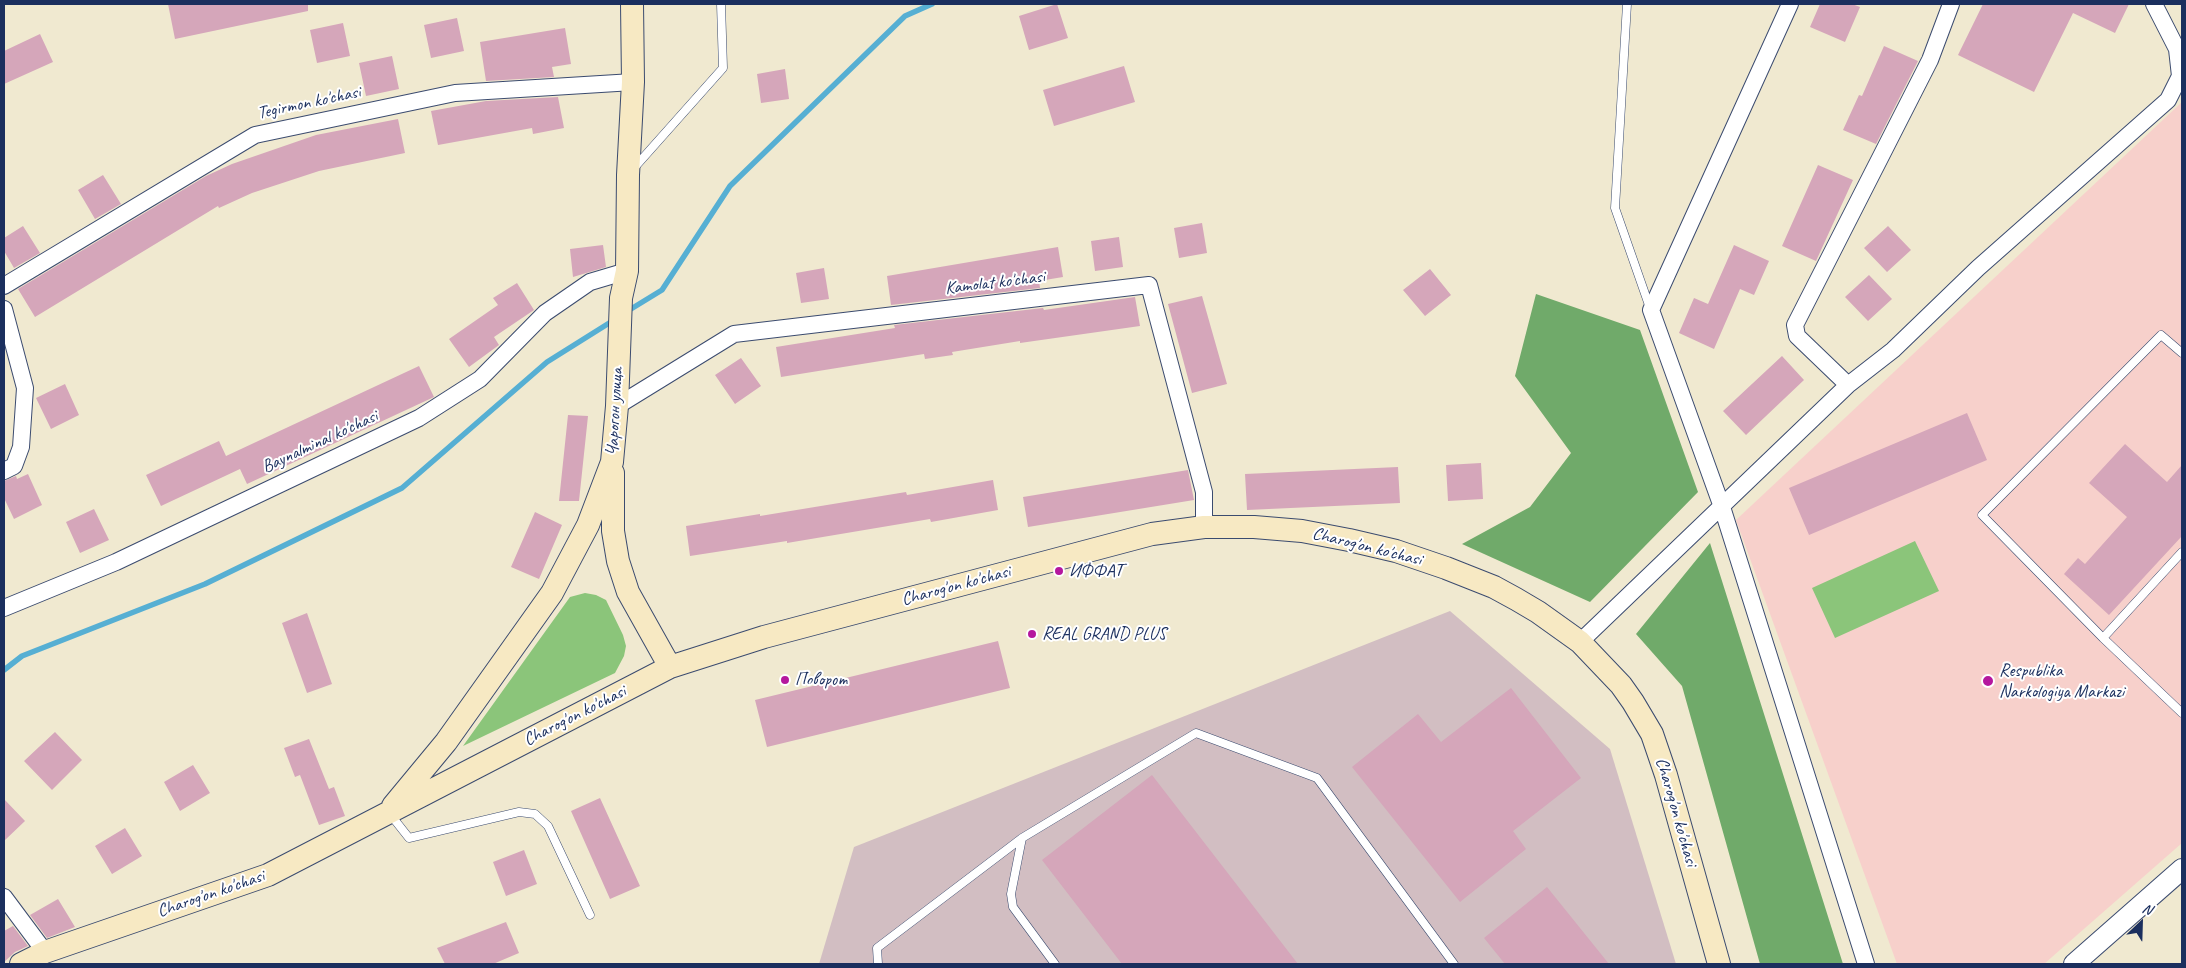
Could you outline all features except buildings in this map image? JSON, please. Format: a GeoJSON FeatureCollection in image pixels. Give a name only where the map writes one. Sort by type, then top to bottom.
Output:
{"type":"FeatureCollection","features":[{"type":"Feature","properties":{"kind":"main road","name":"Чарогон улица"},"geometry":{"type":"LineString","coordinates":[[388,812],[446,742],[552,594],[588,525],[612,462],[617,406],[621,298],[627,272],[632,4]]}},
{"type":"Feature","properties":{"kind":"main road"},"geometry":{"type":"LineString","coordinates":[[612,462],[613,530],[618,561],[628,592],[670,667]]}},
{"type":"Feature","properties":{"kind":"main road","name":"Charog'on ko'chasi"},"geometry":{"type":"LineString","coordinates":[[21,964],[45,952],[268,875],[670,667],[764,637],[1152,534],[1204,528],[1254,527],[1302,531],[1396,551],[1494,587],[1538,612],[1580,642],[1621,685],[1652,734],[1666,775],[1719,964]]}},
{"type":"Feature","properties":{"kind":"street"},"geometry":{"type":"LineString","coordinates":[[1790,4],[1651,310],[1722,507],[1866,964]]}},
{"type":"Feature","properties":{"kind":"street"},"geometry":{"type":"LineString","coordinates":[[1848,385],[1797,336],[1795,325],[1930,60],[1951,4]]}},
{"type":"Feature","properties":{"kind":"street"},"geometry":{"type":"LineString","coordinates":[[1580,642],[1848,385],[1893,350],[1978,268],[2168,100],[2180,76],[2177,49],[2154,4]]}},
{"type":"Feature","properties":{"kind":"street","name":"Tegirmon ko'chasi"},"geometry":{"type":"LineString","coordinates":[[4,286],[255,135],[454,93],[632,82]]}},
{"type":"Feature","properties":{"kind":"street","name":"Baynalminal ko'chasi"},"geometry":{"type":"LineString","coordinates":[[4,608],[116,562],[419,418],[480,379],[545,313],[590,282],[627,272]]}},
{"type":"Feature","properties":{"kind":"street","name":"Kamolat ko'chasi"},"geometry":{"type":"LineString","coordinates":[[617,406],[734,334],[1149,285],[1204,492],[1204,528]]}},
{"type":"Feature","properties":{"kind":"street"},"geometry":{"type":"LineString","coordinates":[[4,309],[25,388],[21,447],[14,466],[4,471]]}},
{"type":"Feature","properties":{"kind":"street"},"geometry":{"type":"LineString","coordinates":[[2074,964],[2182,869]]}},
{"type":"Feature","properties":{"kind":"street"},"geometry":{"type":"LineString","coordinates":[[4,897],[45,952]]}},
{"type":"Feature","properties":{"kind":"lane"},"geometry":{"type":"LineString","coordinates":[[628,175],[723,68],[721,4]]}},
{"type":"Feature","properties":{"kind":"lane"},"geometry":{"type":"LineString","coordinates":[[1627,4],[1614,208],[1651,310]]}},
{"type":"Feature","properties":{"kind":"lane"},"geometry":{"type":"LineString","coordinates":[[2182,353],[2161,335],[1982,515],[2104,638],[2182,713]]}},
{"type":"Feature","properties":{"kind":"lane"},"geometry":{"type":"LineString","coordinates":[[2104,638],[2182,552]]}},
{"type":"Feature","properties":{"kind":"lane"},"geometry":{"type":"LineString","coordinates":[[878,964],[878,948],[1022,838],[1196,733],[1317,778],[1454,964]]}},
{"type":"Feature","properties":{"kind":"lane"},"geometry":{"type":"LineString","coordinates":[[388,812],[409,838],[519,812],[535,814],[548,826],[590,915]]}},
{"type":"Feature","properties":{"kind":"lane"},"geometry":{"type":"LineString","coordinates":[[1022,838],[1011,894],[1012,907],[1055,964]]}},
{"type":"Feature","properties":{"kind":"shaded area","name":"Respublika Narkologiya Markazi"},"geometry":{"type":"Polygon","coordinates":[[[2182,102],[2182,843],[2044,964],[1897,964],[1736,520],[2182,102]]]}},
{"type":"Feature","properties":{"kind":"shaded area"},"geometry":{"type":"Polygon","coordinates":[[[1450,611],[1610,749],[1676,964],[819,964],[854,847],[1450,611]]]}},
{"type":"Feature","properties":{"kind":"green space"},"geometry":{"type":"Polygon","coordinates":[[[1536,294],[1640,330],[1698,492],[1590,602],[1462,544],[1530,507],[1571,453],[1515,376],[1536,294]]]}},
{"type":"Feature","properties":{"kind":"green space"},"geometry":{"type":"Polygon","coordinates":[[[1915,541],[1939,591],[1835,638],[1812,588],[1915,541]]]}},
{"type":"Feature","properties":{"kind":"green space"},"geometry":{"type":"Polygon","coordinates":[[[1710,543],[1843,964],[1760,964],[1682,686],[1636,634],[1710,543]]]}},
{"type":"Feature","properties":{"kind":"green space"},"geometry":{"type":"Polygon","coordinates":[[[585,593],[596,595],[606,600],[623,635],[626,646],[624,656],[615,673],[463,746],[570,597],[585,593]]]}},
{"type":"Feature","properties":{"kind":"waterway"},"geometry":{"type":"LineString","coordinates":[[626,312],[662,290],[730,186],[905,16],[932,4]]}},
{"type":"Feature","properties":{"kind":"waterway"},"geometry":{"type":"LineString","coordinates":[[4,670],[22,656],[205,584],[402,488],[547,362],[614,320]]}},
{"type":"Feature","properties":{"kind":"place","name":"ИФФАТ"},"geometry":{"type":"Point","coordinates":[1059,571]}},
{"type":"Feature","properties":{"kind":"place","name":"REAL GRAND PLUS"},"geometry":{"type":"Point","coordinates":[1032,634]}},
{"type":"Feature","properties":{"kind":"place","name":"Поворот"},"geometry":{"type":"Point","coordinates":[785,680]}},
{"type":"Feature","properties":{"kind":"place","name":"Respublika Narkologiya Markazi"},"geometry":{"type":"Point","coordinates":[1988,681]}}]}
